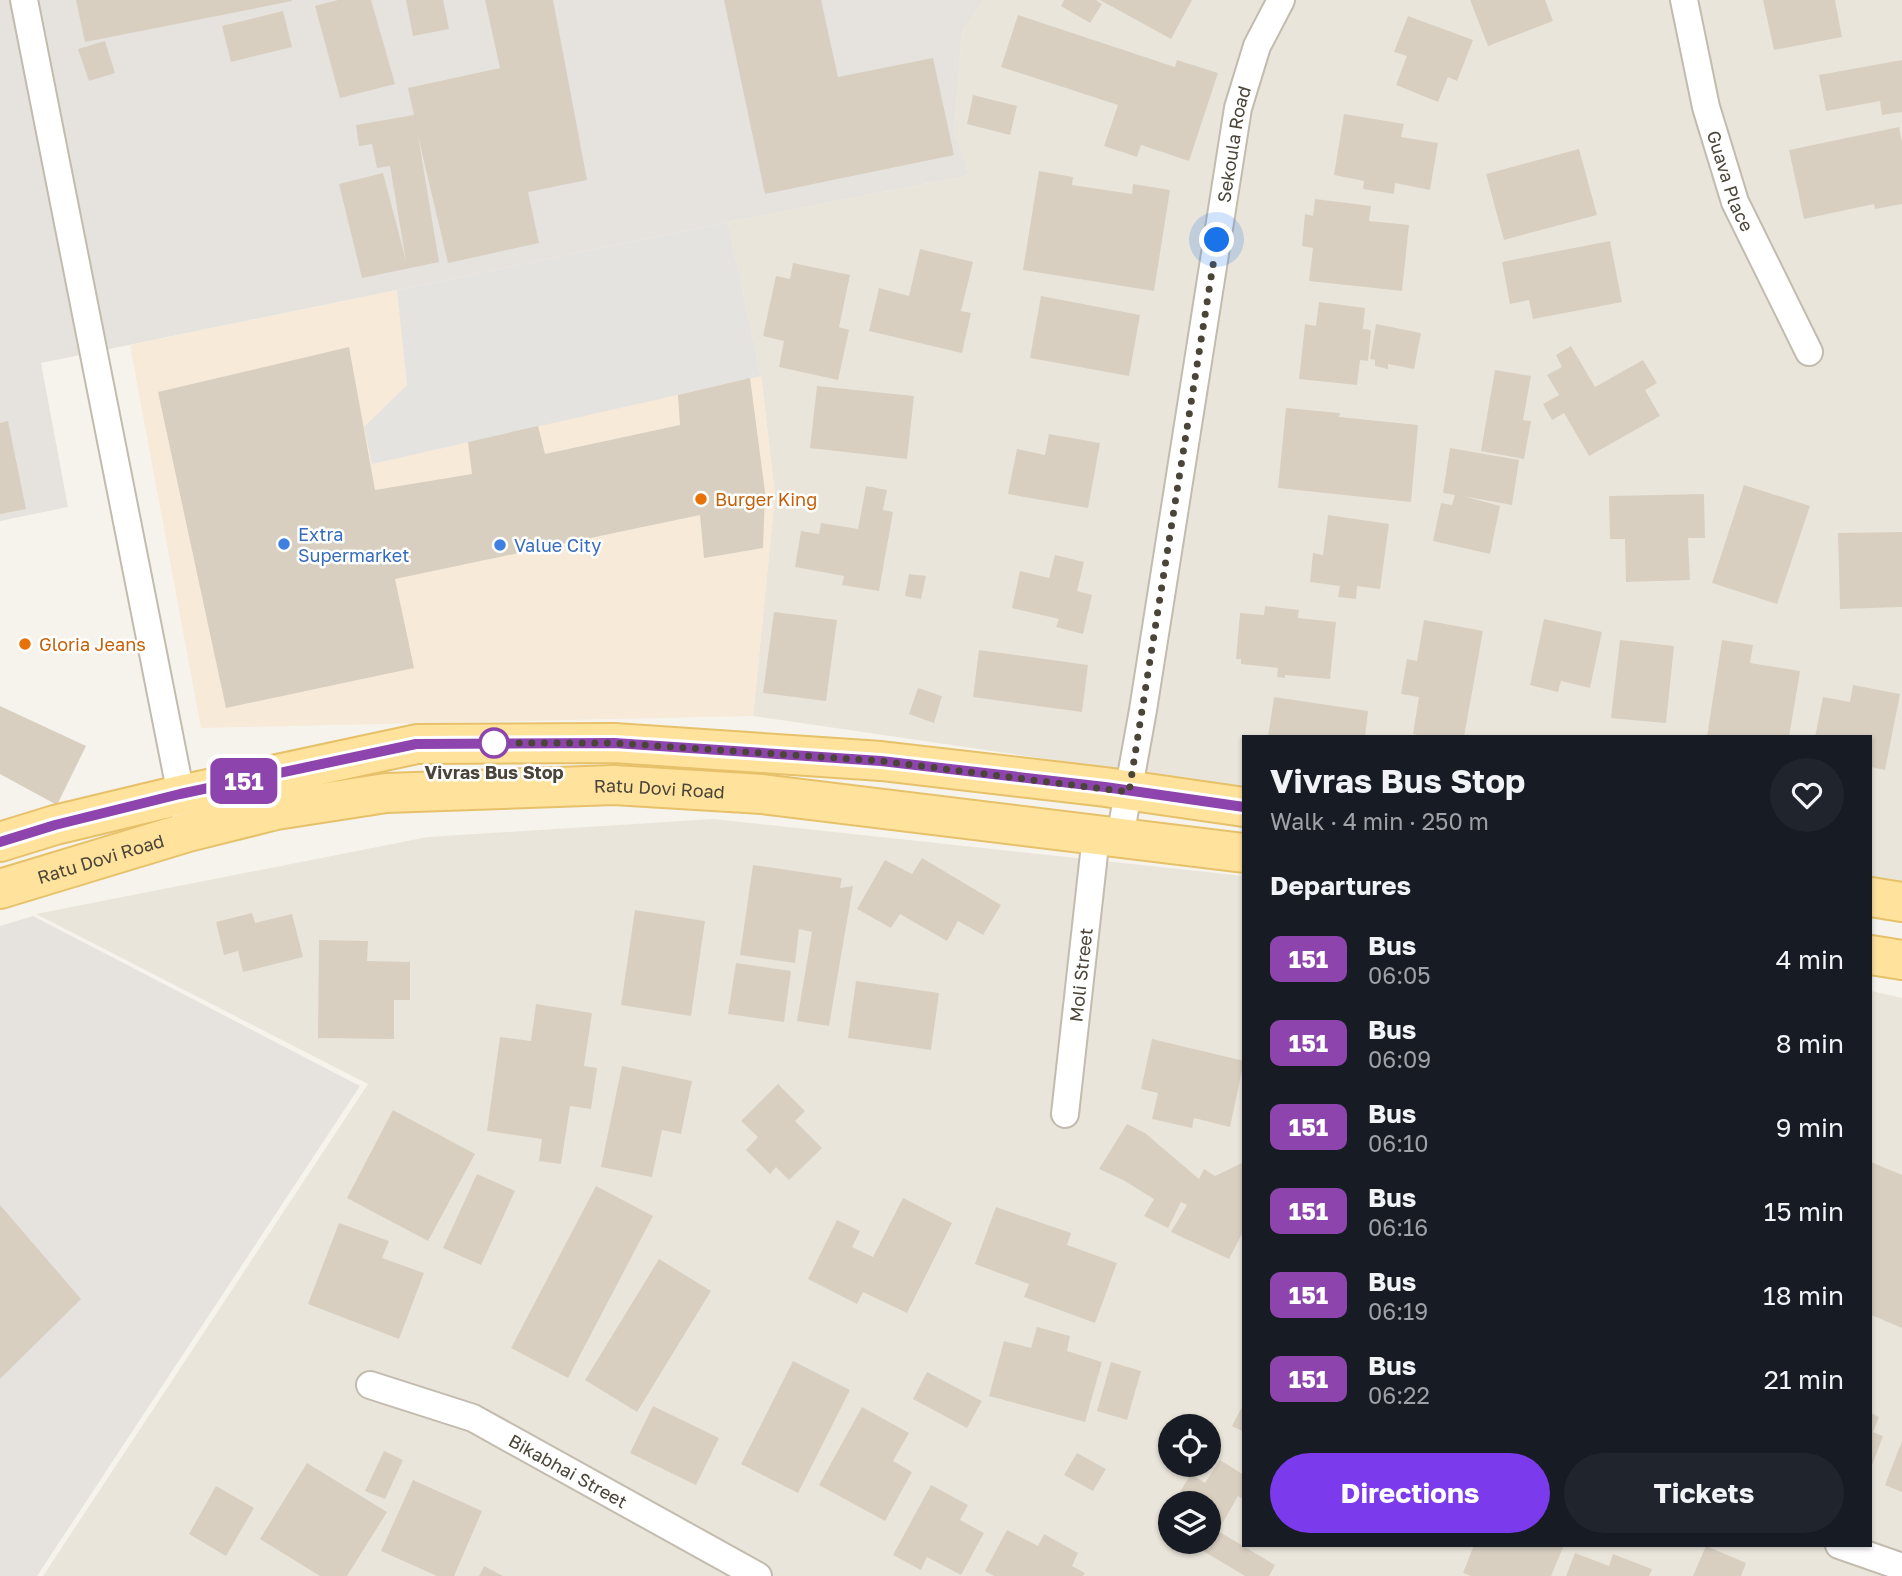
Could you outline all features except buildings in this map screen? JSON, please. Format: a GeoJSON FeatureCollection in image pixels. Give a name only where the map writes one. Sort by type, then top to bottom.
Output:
{"type":"FeatureCollection","features":[{"type":"Feature","properties":{"kind":"main road"},"geometry":{"type":"LineString","coordinates":[[614,743],[614,785]]}},
{"type":"Feature","properties":{"kind":"main road"},"geometry":{"type":"LineString","coordinates":[[0,842],[55,825],[180,794],[416,744],[614,743],[881,761],[1242,807]]}},
{"type":"Feature","properties":{"kind":"main road","name":"Ratu Dovi Road"},"geometry":{"type":"LineString","coordinates":[[0,890],[188,832],[276,810],[386,793],[614,785],[762,794],[1242,853]]}},
{"type":"Feature","properties":{"kind":"main road"},"geometry":{"type":"LineString","coordinates":[[1872,897],[1902,902]]}},
{"type":"Feature","properties":{"kind":"main road"},"geometry":{"type":"LineString","coordinates":[[1872,954],[1902,960]]}},
{"type":"Feature","properties":{"kind":"street"},"geometry":{"type":"LineString","coordinates":[[24,0],[188,832]]}},
{"type":"Feature","properties":{"kind":"street","name":"Sekoula Road"},"geometry":{"type":"LineString","coordinates":[[1129,792],[1238,108],[1257,46],[1281,0]]}},
{"type":"Feature","properties":{"kind":"street","name":"Guava Place"},"geometry":{"type":"LineString","coordinates":[[1684,0],[1706,107],[1735,202],[1809,352]]}},
{"type":"Feature","properties":{"kind":"street","name":"Moli Street"},"geometry":{"type":"LineString","coordinates":[[1065,1114],[1108,837],[1129,792]]}},
{"type":"Feature","properties":{"kind":"street","name":"Bikabhai Street"},"geometry":{"type":"LineString","coordinates":[[370,1385],[472,1418],[758,1576]]}},
{"type":"Feature","properties":{"kind":"street"},"geometry":{"type":"LineString","coordinates":[[1845,1547],[1902,1567]]}},
{"type":"Feature","properties":{"kind":"shaded area"},"geometry":{"type":"Polygon","coordinates":[[[0,0],[983,0],[962,31],[954,132],[970,175],[41,363],[68,507],[0,521],[0,0]]]}},
{"type":"Feature","properties":{"kind":"shaded area"},"geometry":{"type":"Polygon","coordinates":[[[983,0],[1902,0],[1902,884],[1872,879],[1872,735],[1242,735],[1242,788],[753,716],[775,495],[761,376],[728,222],[970,175],[954,132],[962,31],[983,0]]]}},
{"type":"Feature","properties":{"kind":"shaded area"},"geometry":{"type":"Polygon","coordinates":[[[728,222],[761,376],[775,495],[753,716],[201,728],[130,345],[728,222]]]}},
{"type":"Feature","properties":{"kind":"shaded area"},"geometry":{"type":"Polygon","coordinates":[[[728,222],[761,376],[372,464],[364,427],[407,385],[397,290],[728,222]]]}},
{"type":"Feature","properties":{"kind":"shaded area"},"geometry":{"type":"Polygon","coordinates":[[[713,819],[1242,876],[1242,1547],[1872,1547],[1872,991],[1902,998],[1902,1576],[43,1576],[368,1084],[36,914],[428,837],[713,819]]]}},
{"type":"Feature","properties":{"kind":"shaded area"},"geometry":{"type":"Polygon","coordinates":[[[33,916],[360,1086],[37,1576],[0,1576],[0,926],[33,916]]]}},
{"type":"Feature","properties":{"kind":"bus line","name":"151"},"geometry":{"type":"LineString","coordinates":[[0,842],[55,825],[180,794],[416,744],[614,743],[881,761],[1105,787],[1242,807]]}},
{"type":"Feature","properties":{"kind":"place","name":"Burger King"},"geometry":{"type":"Point","coordinates":[701,499]}},
{"type":"Feature","properties":{"kind":"place","name":"Extra Supermarket"},"geometry":{"type":"Point","coordinates":[284,544]}},
{"type":"Feature","properties":{"kind":"place","name":"Value City"},"geometry":{"type":"Point","coordinates":[500,545]}},
{"type":"Feature","properties":{"kind":"place","name":"Gloria Jeans"},"geometry":{"type":"Point","coordinates":[25,644]}},
{"type":"Feature","properties":{"kind":"place","name":"Vivras Bus Stop"},"geometry":{"type":"Point","coordinates":[494,743]}},
{"type":"Feature","properties":{"kind":"route"},"geometry":{"type":"LineString","coordinates":[[494,743],[614,743],[881,761],[1129,792],[1217,240]]}}]}
